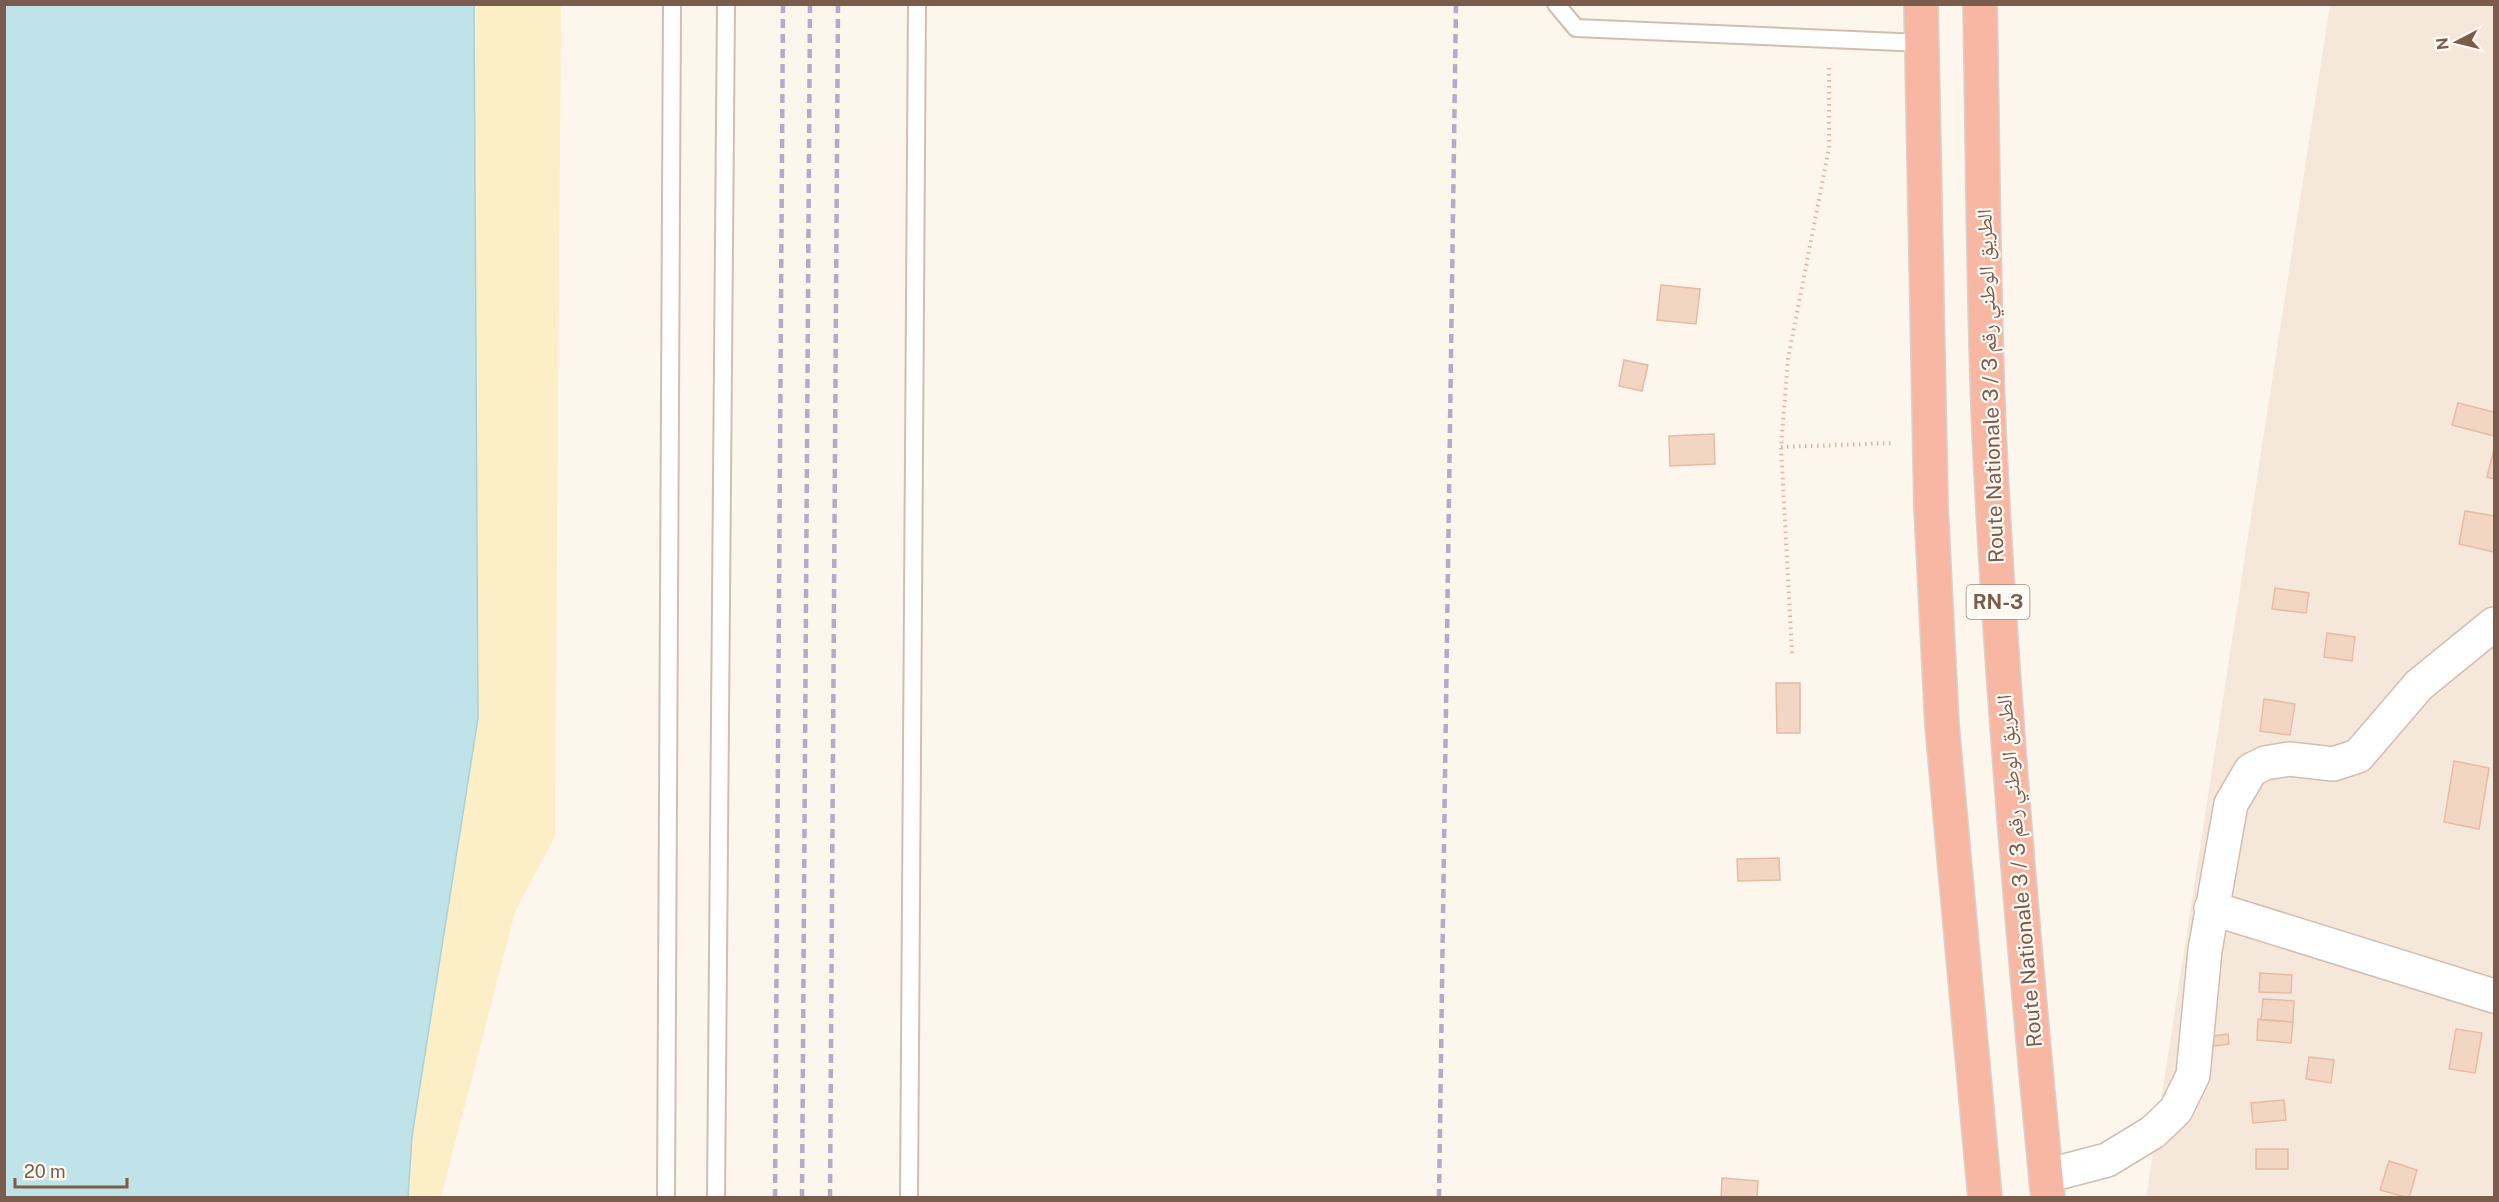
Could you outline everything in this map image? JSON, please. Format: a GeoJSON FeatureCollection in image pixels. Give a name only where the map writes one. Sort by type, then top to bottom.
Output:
{"type":"FeatureCollection","features":[{"type":"Feature","properties":{"kind":"highway","name":"RN-3"},"geometry":{"type":"LineString","coordinates":[[1921,4],[1930,441],[1942,725],[1985,1197]]}},
{"type":"Feature","properties":{"kind":"highway","name":"Route Nationale 3 / الطريق الوطني رقم 3"},"geometry":{"type":"LineString","coordinates":[[1980,4],[1989,427],[1998,607],[2024,952],[2047,1187]]}},
{"type":"Feature","properties":{"kind":"street"},"geometry":{"type":"LineString","coordinates":[[2047,1187],[2107,1160],[2152,1132],[2176,1110],[2193,1075],[2205,950],[2231,804],[2250,770],[2265,763],[2289,759],[2332,764],[2358,756],[2419,686],[2494,624]]}},
{"type":"Feature","properties":{"kind":"street"},"geometry":{"type":"LineString","coordinates":[[2211,908],[2494,996]]}},
{"type":"Feature","properties":{"kind":"lane"},"geometry":{"type":"LineString","coordinates":[[666,1197],[672,4]]}},
{"type":"Feature","properties":{"kind":"lane"},"geometry":{"type":"LineString","coordinates":[[716,1197],[726,4]]}},
{"type":"Feature","properties":{"kind":"lane"},"geometry":{"type":"LineString","coordinates":[[909,1197],[917,4]]}},
{"type":"Feature","properties":{"kind":"lane"},"geometry":{"type":"LineString","coordinates":[[1556,4],[1576,28],[1922,43]]}},
{"type":"Feature","properties":{"kind":"path"},"geometry":{"type":"LineString","coordinates":[[1792,653],[1781,447],[1788,359],[1829,148],[1828,38]]}},
{"type":"Feature","properties":{"kind":"path"},"geometry":{"type":"LineString","coordinates":[[1781,447],[1930,441]]}},
{"type":"Feature","properties":{"kind":"shaded area"},"geometry":{"type":"Polygon","coordinates":[[[2330,5],[2494,5],[2494,1197],[2146,1198],[2330,5]]]}},
{"type":"Feature","properties":{"kind":"sand"},"geometry":{"type":"Polygon","coordinates":[[[474,5],[561,5],[555,836],[515,912],[441,1197],[408,1198],[412,1137],[478,718],[474,5]]]}},
{"type":"Feature","properties":{"kind":"water"},"geometry":{"type":"Polygon","coordinates":[[[5,4],[474,5],[478,718],[412,1136],[408,1197],[5,1197],[5,4]]]}},
{"type":"Feature","properties":{"kind":"building"},"geometry":{"type":"Polygon","coordinates":[[[1661,285],[1700,289],[1696,324],[1657,320],[1661,285]]]}},
{"type":"Feature","properties":{"kind":"building"},"geometry":{"type":"Polygon","coordinates":[[[1624,360],[1648,365],[1642,391],[1619,386],[1624,360]]]}},
{"type":"Feature","properties":{"kind":"building"},"geometry":{"type":"Polygon","coordinates":[[[2458,403],[2494,412],[2494,436],[2452,425],[2458,403]]]}},
{"type":"Feature","properties":{"kind":"building"},"geometry":{"type":"Polygon","coordinates":[[[1714,434],[1715,464],[1670,466],[1669,436],[1714,434]]]}},
{"type":"Feature","properties":{"kind":"building"},"geometry":{"type":"Polygon","coordinates":[[[2494,449],[2494,479],[2487,477],[2494,449]]]}},
{"type":"Feature","properties":{"kind":"building"},"geometry":{"type":"Polygon","coordinates":[[[2465,511],[2494,516],[2494,552],[2459,544],[2465,511]]]}},
{"type":"Feature","properties":{"kind":"building"},"geometry":{"type":"Polygon","coordinates":[[[2275,588],[2309,593],[2306,613],[2272,609],[2275,588]]]}},
{"type":"Feature","properties":{"kind":"building"},"geometry":{"type":"Polygon","coordinates":[[[2327,633],[2355,637],[2352,661],[2324,657],[2327,633]]]}},
{"type":"Feature","properties":{"kind":"building"},"geometry":{"type":"Polygon","coordinates":[[[1776,683],[1800,683],[1800,733],[1777,733],[1776,683]]]}},
{"type":"Feature","properties":{"kind":"building"},"geometry":{"type":"Polygon","coordinates":[[[2264,699],[2295,704],[2290,735],[2260,731],[2264,699]]]}},
{"type":"Feature","properties":{"kind":"building"},"geometry":{"type":"Polygon","coordinates":[[[2454,761],[2489,768],[2479,829],[2444,822],[2454,761]]]}},
{"type":"Feature","properties":{"kind":"building"},"geometry":{"type":"Polygon","coordinates":[[[1779,858],[1780,880],[1738,881],[1737,859],[1779,858]]]}},
{"type":"Feature","properties":{"kind":"building"},"geometry":{"type":"Polygon","coordinates":[[[2260,973],[2292,975],[2291,993],[2259,992],[2260,973]]]}},
{"type":"Feature","properties":{"kind":"building"},"geometry":{"type":"Polygon","coordinates":[[[2263,999],[2294,1001],[2293,1022],[2261,1020],[2263,999]]]}},
{"type":"Feature","properties":{"kind":"building"},"geometry":{"type":"Polygon","coordinates":[[[2258,1019],[2293,1022],[2291,1043],[2257,1040],[2258,1019]]]}},
{"type":"Feature","properties":{"kind":"building"},"geometry":{"type":"Polygon","coordinates":[[[2456,1029],[2482,1033],[2475,1073],[2449,1069],[2456,1029]]]}},
{"type":"Feature","properties":{"kind":"building"},"geometry":{"type":"Polygon","coordinates":[[[2228,1034],[2229,1044],[2214,1046],[2213,1036],[2228,1034]]]}},
{"type":"Feature","properties":{"kind":"building"},"geometry":{"type":"Polygon","coordinates":[[[2309,1057],[2334,1060],[2331,1083],[2306,1079],[2309,1057]]]}},
{"type":"Feature","properties":{"kind":"building"},"geometry":{"type":"Polygon","coordinates":[[[2284,1100],[2286,1120],[2253,1123],[2251,1103],[2284,1100]]]}},
{"type":"Feature","properties":{"kind":"building"},"geometry":{"type":"Polygon","coordinates":[[[2256,1149],[2288,1149],[2288,1169],[2256,1169],[2256,1149]]]}},
{"type":"Feature","properties":{"kind":"building"},"geometry":{"type":"Polygon","coordinates":[[[2389,1161],[2417,1170],[2409,1198],[2380,1190],[2389,1161]]]}},
{"type":"Feature","properties":{"kind":"building"},"geometry":{"type":"Polygon","coordinates":[[[1722,1178],[1758,1181],[1757,1198],[1721,1198],[1722,1178]]]}},
{"type":"Feature","properties":{"kind":"railway"},"geometry":{"type":"LineString","coordinates":[[775,1198],[783,4]]}},
{"type":"Feature","properties":{"kind":"railway"},"geometry":{"type":"LineString","coordinates":[[802,1198],[810,4]]}},
{"type":"Feature","properties":{"kind":"railway"},"geometry":{"type":"LineString","coordinates":[[830,1198],[838,4]]}},
{"type":"Feature","properties":{"kind":"railway"},"geometry":{"type":"LineString","coordinates":[[1439,1198],[1456,4]]}}]}
